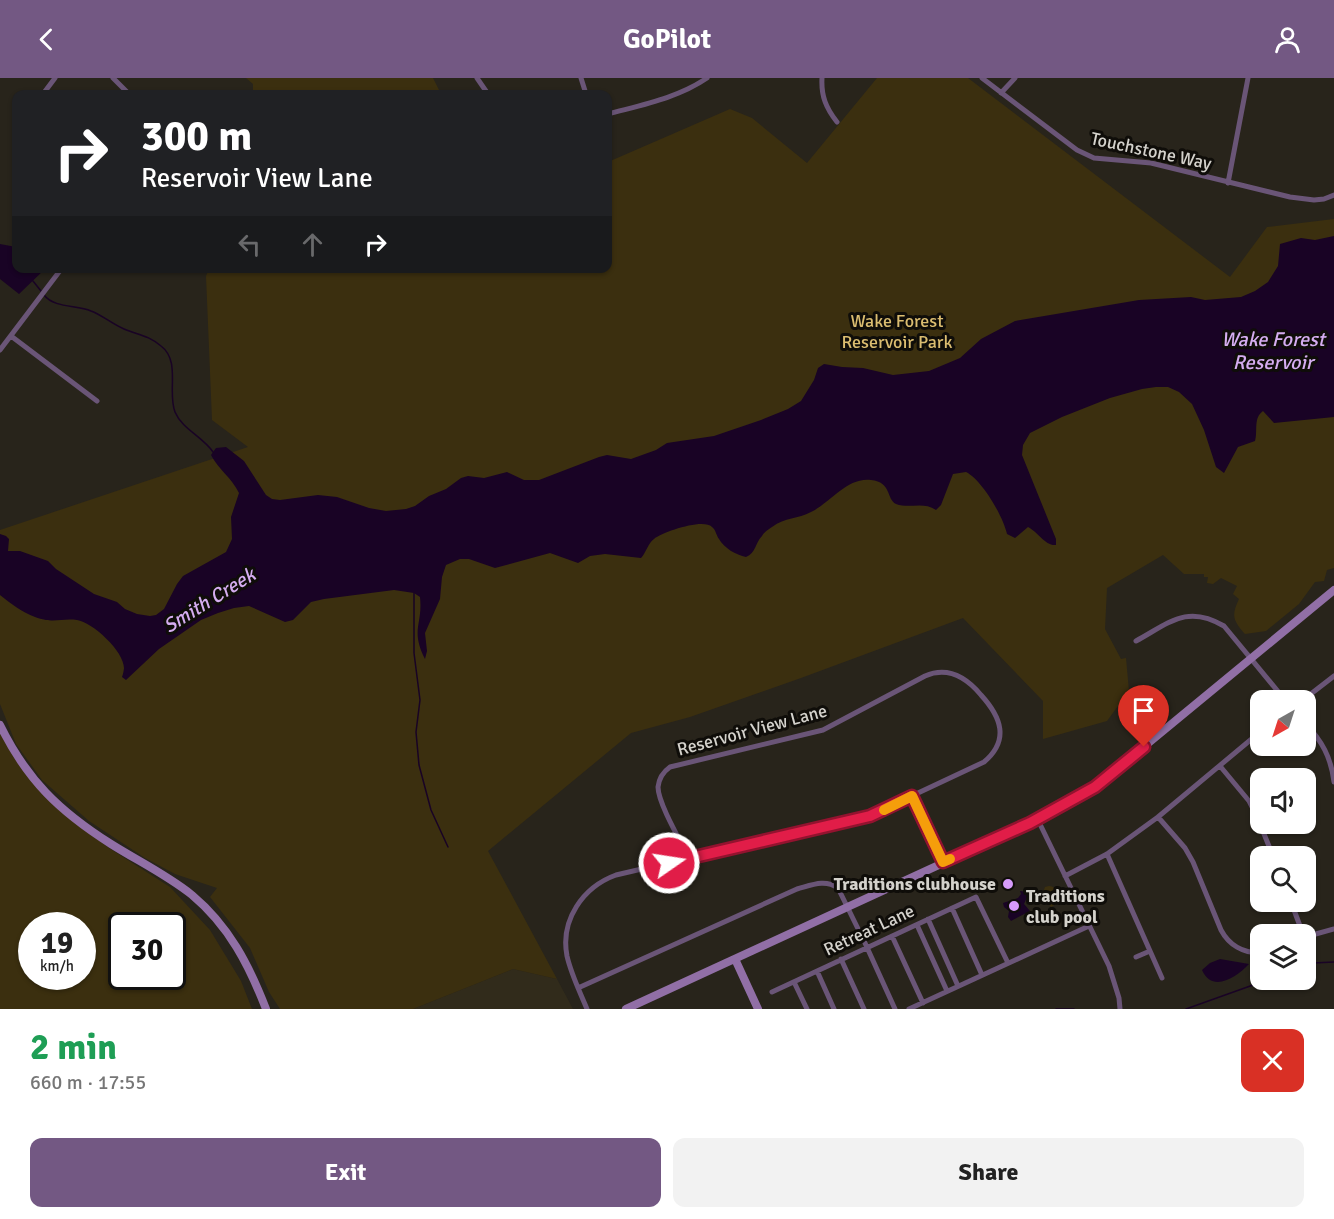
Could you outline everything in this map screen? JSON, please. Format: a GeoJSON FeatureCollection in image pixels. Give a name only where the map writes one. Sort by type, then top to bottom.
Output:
{"type":"FeatureCollection","features":[{"type":"Feature","properties":{"kind":"main road"},"geometry":{"type":"LineString","coordinates":[[626,1009],[1037,818],[1095,787],[1334,591]]}},
{"type":"Feature","properties":{"kind":"main road"},"geometry":{"type":"LineString","coordinates":[[0,725],[22,765],[51,798],[90,830],[183,889],[212,915],[231,937],[244,958],[266,1009]]}},
{"type":"Feature","properties":{"kind":"main road"},"geometry":{"type":"LineString","coordinates":[[735,959],[758,1009]]}},
{"type":"Feature","properties":{"kind":"street"},"geometry":{"type":"LineString","coordinates":[[113,78],[125,90]]}},
{"type":"Feature","properties":{"kind":"street"},"geometry":{"type":"LineString","coordinates":[[612,113],[673,95],[707,78]]}},
{"type":"Feature","properties":{"kind":"street"},"geometry":{"type":"LineString","coordinates":[[822,78],[821,92],[827,110],[837,122]]}},
{"type":"Feature","properties":{"kind":"street","name":"Touchstone Way"},"geometry":{"type":"LineString","coordinates":[[982,78],[1088,156],[1151,164],[1298,199],[1324,199],[1334,195]]}},
{"type":"Feature","properties":{"kind":"street"},"geometry":{"type":"LineString","coordinates":[[1001,93],[1015,78]]}},
{"type":"Feature","properties":{"kind":"street"},"geometry":{"type":"LineString","coordinates":[[1228,183],[1248,78]]}},
{"type":"Feature","properties":{"kind":"street"},"geometry":{"type":"LineString","coordinates":[[0,350],[58,273]]}},
{"type":"Feature","properties":{"kind":"street"},"geometry":{"type":"LineString","coordinates":[[11,336],[97,401]]}},
{"type":"Feature","properties":{"kind":"street"},"geometry":{"type":"LineString","coordinates":[[1136,640],[1181,617],[1188,615],[1210,618],[1224,626],[1277,690]]}},
{"type":"Feature","properties":{"kind":"street","name":"Reservoir View Lane"},"geometry":{"type":"LineString","coordinates":[[587,1009],[567,956],[566,939],[571,917],[581,899],[593,887],[606,879],[870,816],[984,762],[998,744],[1000,729],[995,710],[971,684],[955,674],[930,673],[835,725],[815,733],[670,767],[660,779],[658,790],[689,858]]}},
{"type":"Feature","properties":{"kind":"street"},"geometry":{"type":"LineString","coordinates":[[1316,690],[1334,676]]}},
{"type":"Feature","properties":{"kind":"street"},"geometry":{"type":"LineString","coordinates":[[1316,736],[1324,745],[1329,757],[1334,783]]}},
{"type":"Feature","properties":{"kind":"street"},"geometry":{"type":"LineString","coordinates":[[1065,876],[1107,854],[1158,817],[1250,740]]}},
{"type":"Feature","properties":{"kind":"street"},"geometry":{"type":"LineString","coordinates":[[1220,766],[1250,803]]}},
{"type":"Feature","properties":{"kind":"street"},"geometry":{"type":"LineString","coordinates":[[912,796],[943,862]]}},
{"type":"Feature","properties":{"kind":"street"},"geometry":{"type":"LineString","coordinates":[[1158,817],[1185,848],[1193,862],[1223,934],[1241,950],[1250,951]]}},
{"type":"Feature","properties":{"kind":"street"},"geometry":{"type":"LineString","coordinates":[[1037,818],[1114,978],[1120,1009]]}},
{"type":"Feature","properties":{"kind":"street"},"geometry":{"type":"LineString","coordinates":[[1107,854],[1162,978]]}},
{"type":"Feature","properties":{"kind":"street"},"geometry":{"type":"LineString","coordinates":[[578,988],[797,889],[821,882],[838,888],[895,1009]]}},
{"type":"Feature","properties":{"kind":"street","name":"Retreat Lane"},"geometry":{"type":"LineString","coordinates":[[772,992],[976,897],[1008,963]]}},
{"type":"Feature","properties":{"kind":"street"},"geometry":{"type":"LineString","coordinates":[[951,908],[982,975]]}},
{"type":"Feature","properties":{"kind":"street"},"geometry":{"type":"LineString","coordinates":[[927,920],[958,986]]}},
{"type":"Feature","properties":{"kind":"street"},"geometry":{"type":"LineString","coordinates":[[917,925],[947,991]]}},
{"type":"Feature","properties":{"kind":"street"},"geometry":{"type":"LineString","coordinates":[[909,1009],[1089,926]]}},
{"type":"Feature","properties":{"kind":"street"},"geometry":{"type":"LineString","coordinates":[[1316,933],[1334,929]]}},
{"type":"Feature","properties":{"kind":"street"},"geometry":{"type":"LineString","coordinates":[[892,936],[923,1003]]}},
{"type":"Feature","properties":{"kind":"street"},"geometry":{"type":"LineString","coordinates":[[1136,957],[1150,951]]}},
{"type":"Feature","properties":{"kind":"street"},"geometry":{"type":"LineString","coordinates":[[841,959],[864,1009]]}},
{"type":"Feature","properties":{"kind":"street"},"geometry":{"type":"LineString","coordinates":[[817,971],[834,1009]]}},
{"type":"Feature","properties":{"kind":"street"},"geometry":{"type":"LineString","coordinates":[[794,982],[807,1009]]}},
{"type":"Feature","properties":{"kind":"shaded area"},"geometry":{"type":"Polygon","coordinates":[[[513,969],[557,979],[573,1009],[413,1009],[513,969]]]}},
{"type":"Feature","properties":{"kind":"green space"},"geometry":{"type":"Polygon","coordinates":[[[246,78],[433,78],[439,90],[253,90],[253,84],[246,78]]]}},
{"type":"Feature","properties":{"kind":"green space","name":"Wake Forest Reservoir Park"},"geometry":{"type":"Polygon","coordinates":[[[877,78],[968,78],[1230,277],[1267,227],[1334,219],[1334,568],[1327,570],[1324,581],[1315,582],[1299,604],[1266,631],[1245,634],[1234,618],[1239,599],[1233,594],[1237,586],[1221,578],[1213,584],[1207,583],[1208,577],[1204,577],[1204,574],[1184,574],[1163,555],[1107,588],[1105,629],[1121,659],[1126,658],[1129,691],[1107,721],[1043,739],[1043,701],[963,618],[690,717],[631,733],[488,851],[557,979],[513,969],[413,1009],[280,1009],[269,992],[250,948],[210,897],[217,888],[175,874],[145,858],[89,821],[42,780],[16,744],[0,704],[0,530],[248,447],[212,420],[207,273],[612,273],[612,160],[730,109],[752,118],[807,163],[877,78]]]}},
{"type":"Feature","properties":{"kind":"green space"},"geometry":{"type":"Polygon","coordinates":[[[0,732],[70,819],[109,848],[170,887],[210,930],[241,981],[252,1009],[0,1009],[0,732]]]}},
{"type":"Feature","properties":{"kind":"green space"},"geometry":{"type":"Polygon","coordinates":[[[1049,886],[1058,891],[1062,901],[1051,907],[1044,901],[1042,895],[1045,887],[1049,886]]]}},
{"type":"Feature","properties":{"kind":"water","name":"Wake Forest Reservoir"},"geometry":{"type":"Polygon","coordinates":[[[1334,236],[1334,417],[1274,423],[1263,411],[1258,417],[1255,441],[1238,447],[1224,473],[1216,467],[1204,430],[1192,404],[1179,392],[1168,387],[1142,389],[1110,398],[1062,417],[1030,433],[1023,445],[1022,455],[1056,539],[1056,545],[1048,543],[1028,527],[1015,538],[1007,534],[991,499],[979,483],[966,472],[953,474],[941,505],[936,510],[921,505],[896,504],[886,487],[878,481],[862,480],[846,486],[811,512],[777,524],[764,533],[752,553],[746,557],[734,553],[724,545],[712,527],[700,524],[683,527],[659,536],[650,543],[641,558],[605,554],[590,556],[578,563],[550,553],[495,568],[469,559],[460,559],[446,565],[442,577],[440,599],[425,633],[427,651],[425,659],[418,641],[420,597],[414,593],[394,590],[311,602],[293,620],[285,622],[249,606],[218,613],[201,620],[159,649],[126,680],[122,677],[124,668],[119,654],[106,638],[91,626],[77,620],[35,617],[0,595],[0,534],[9,539],[8,551],[20,551],[48,561],[56,569],[94,594],[117,602],[125,609],[137,614],[156,615],[164,609],[183,576],[226,552],[232,539],[231,517],[239,493],[211,455],[216,448],[226,447],[244,461],[266,495],[272,499],[318,495],[337,497],[386,511],[406,509],[468,476],[484,478],[507,472],[524,480],[539,480],[599,457],[607,455],[631,459],[656,450],[667,443],[714,436],[761,420],[801,401],[814,380],[818,368],[824,364],[863,368],[893,375],[929,371],[960,358],[981,339],[1015,321],[1139,300],[1191,297],[1205,300],[1241,297],[1268,282],[1278,266],[1280,244],[1301,238],[1315,240],[1334,236]]]}},
{"type":"Feature","properties":{"kind":"water"},"geometry":{"type":"Polygon","coordinates":[[[0,244],[12,246],[12,273],[41,273],[19,294],[0,279],[0,244]]]}},
{"type":"Feature","properties":{"kind":"water","name":"Traditions club pool"},"geometry":{"type":"Polygon","coordinates":[[[1020,891],[1027,892],[1030,896],[1024,904],[1030,911],[1011,921],[1008,917],[1009,911],[1003,903],[1018,898],[1020,891]]]}},
{"type":"Feature","properties":{"kind":"water"},"geometry":{"type":"Polygon","coordinates":[[[1220,959],[1249,964],[1231,978],[1218,982],[1212,981],[1202,970],[1210,963],[1220,959]]]}},
{"type":"Feature","properties":{"kind":"waterway"},"geometry":{"type":"LineString","coordinates":[[33,281],[41,291]]}},
{"type":"Feature","properties":{"kind":"waterway"},"geometry":{"type":"LineString","coordinates":[[44,295],[53,302],[95,313],[161,346],[167,352],[172,368],[172,395],[175,412],[182,423],[213,452]]}},
{"type":"Feature","properties":{"kind":"waterway"},"geometry":{"type":"LineString","coordinates":[[414,593],[414,653],[420,700],[416,732],[419,765],[431,810],[448,847]]}},
{"type":"Feature","properties":{"kind":"waterway"},"geometry":{"type":"LineString","coordinates":[[1316,963],[1334,962]]}},
{"type":"Feature","properties":{"kind":"waterway"},"geometry":{"type":"LineString","coordinates":[[1186,1009],[1250,986]]}},
{"type":"Feature","properties":{"kind":"waterway"},"geometry":{"type":"LineString","coordinates":[[1056,1009],[1074,1009]]}},
{"type":"Feature","properties":{"kind":"slow traffic"},"geometry":{"type":"LineString","coordinates":[[884,810],[912,796],[943,862],[950,859]]}},
{"type":"Feature","properties":{"kind":"place","name":"Traditions clubhouse"},"geometry":{"type":"Point","coordinates":[1008,884]}},
{"type":"Feature","properties":{"kind":"place","name":"Traditions club pool"},"geometry":{"type":"Point","coordinates":[1014,906]}},
{"type":"Feature","properties":{"kind":"route"},"geometry":{"type":"LineString","coordinates":[[669,863],[870,816],[912,796],[943,862],[1030,823],[1095,787],[1144,747]]}},
{"type":"Feature","properties":{"kind":"water label","name":"Smith Creek"},"geometry":{"type":"Point","coordinates":[209,600]}}]}
